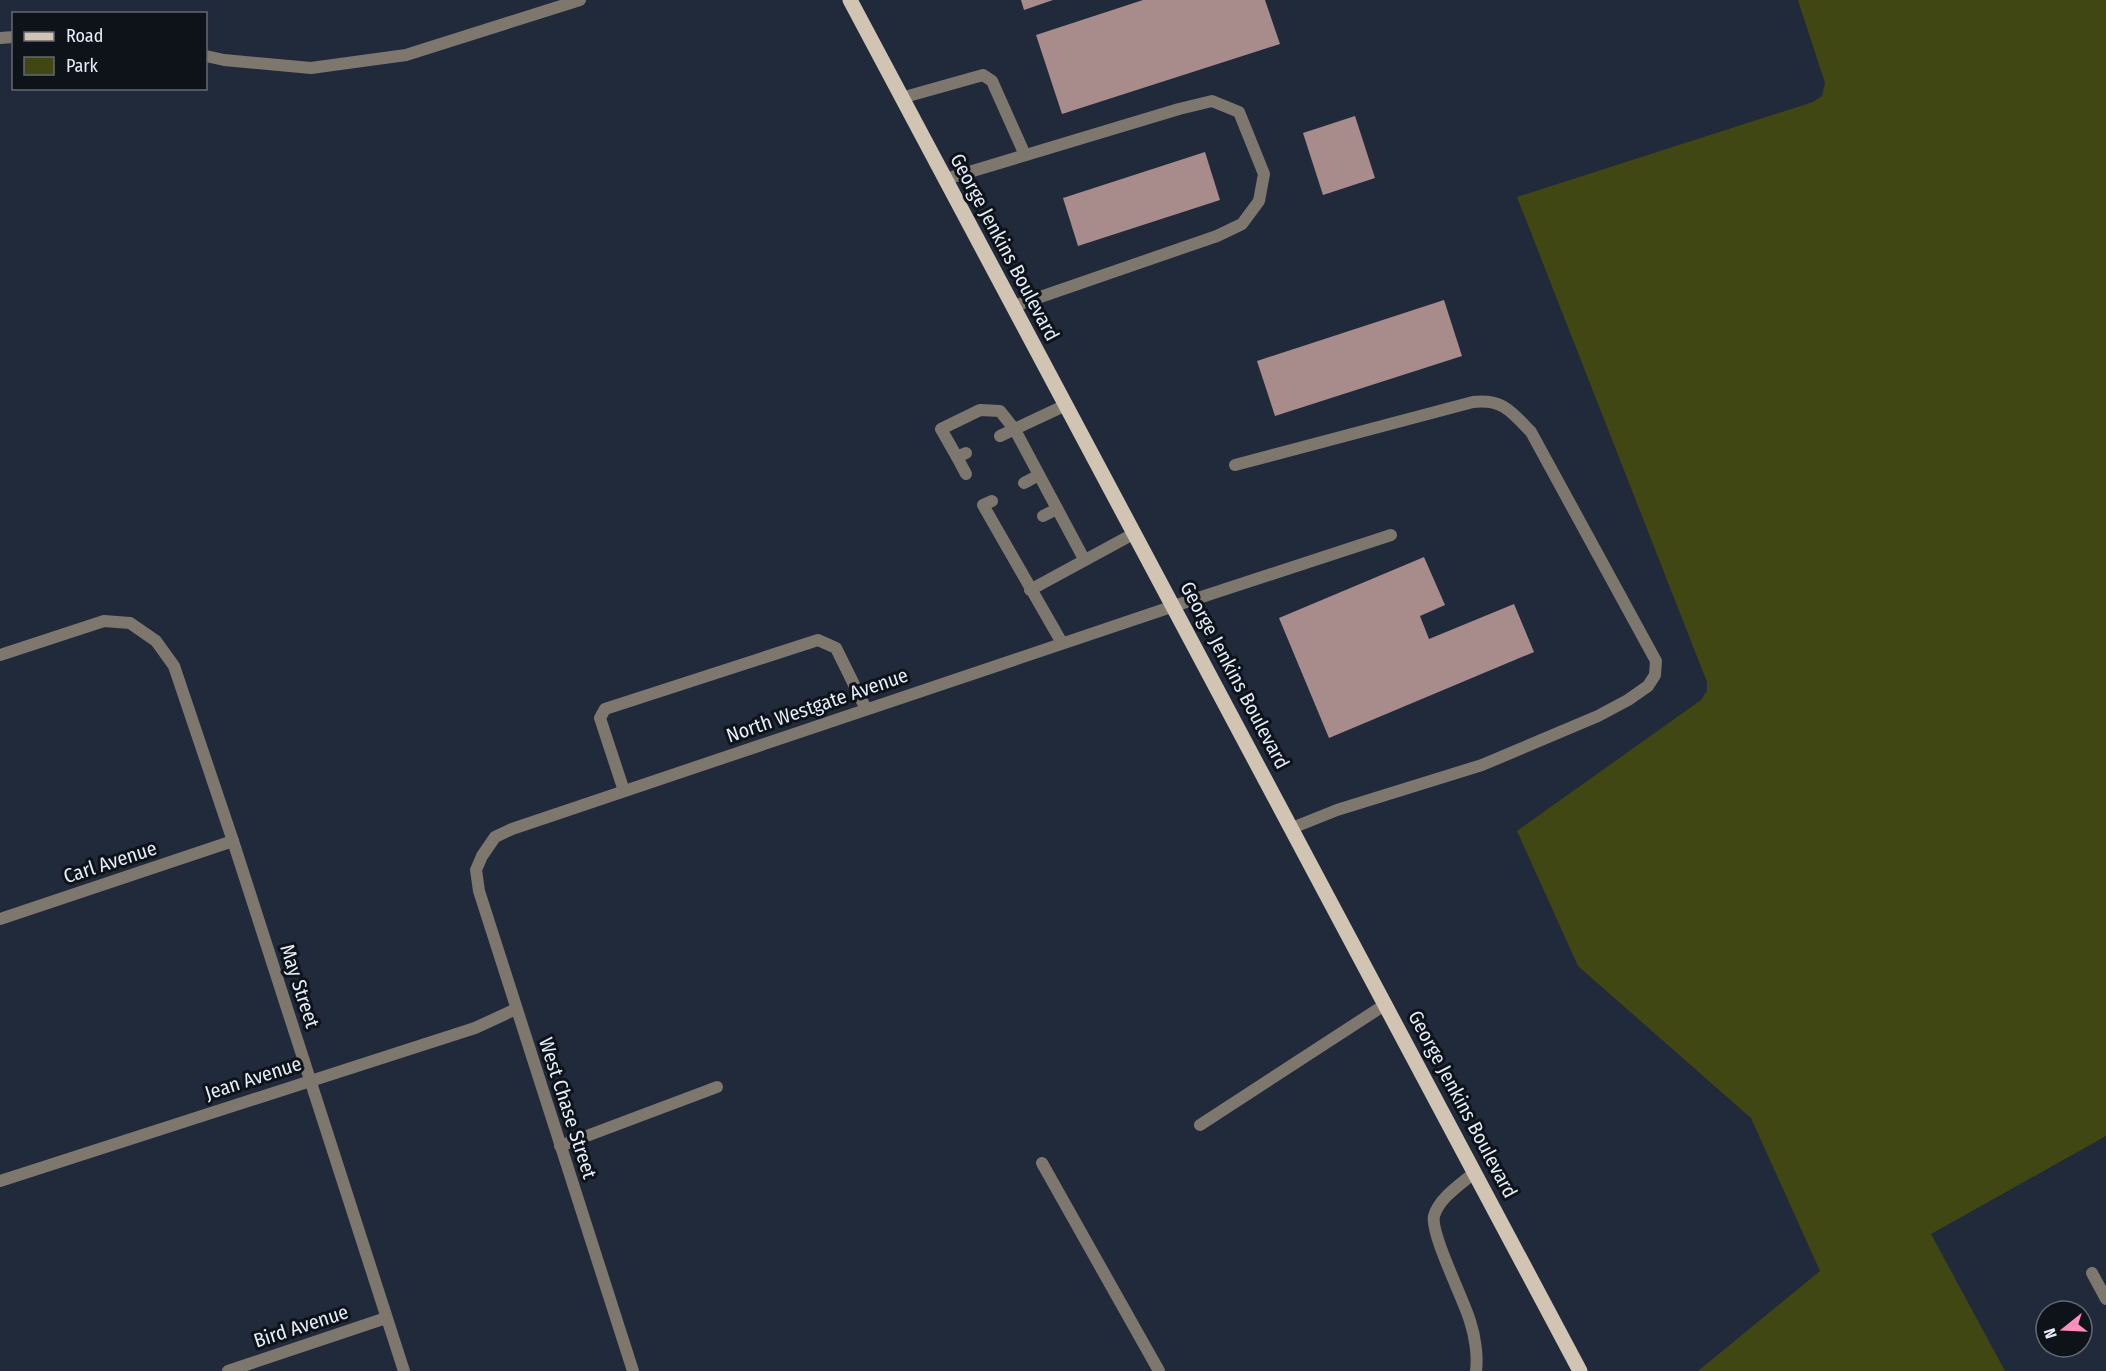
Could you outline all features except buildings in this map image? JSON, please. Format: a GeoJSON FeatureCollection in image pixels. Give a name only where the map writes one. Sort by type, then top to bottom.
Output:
{"type":"FeatureCollection","features":[{"type":"Feature","properties":{"kind":"main road","name":"George Jenkins Boulevard"},"geometry":{"type":"LineString","coordinates":[[850,0],[1581,1371]]}},
{"type":"Feature","properties":{"kind":"street"},"geometry":{"type":"LineString","coordinates":[[207,56],[311,68],[406,55],[580,0]]}},
{"type":"Feature","properties":{"kind":"street"},"geometry":{"type":"LineString","coordinates":[[901,98],[983,75],[992,81],[1025,155]]}},
{"type":"Feature","properties":{"kind":"street"},"geometry":{"type":"LineString","coordinates":[[946,179],[1212,101],[1239,112],[1264,174],[1259,201],[1242,224],[1217,236],[1014,306]]}},
{"type":"Feature","properties":{"kind":"street"},"geometry":{"type":"LineString","coordinates":[[1235,465],[1473,402],[1490,400],[1509,409],[1531,432],[1656,661],[1655,675],[1648,686],[1598,716],[1482,765],[1337,810],[1292,828]]}},
{"type":"Feature","properties":{"kind":"street"},"geometry":{"type":"LineString","coordinates":[[1000,436],[1066,405]]}},
{"type":"Feature","properties":{"kind":"street"},"geometry":{"type":"LineString","coordinates":[[966,474],[962,455],[941,429],[980,410],[1000,411],[1015,430],[1084,559]]}},
{"type":"Feature","properties":{"kind":"street"},"geometry":{"type":"LineString","coordinates":[[1024,483],[1039,475]]}},
{"type":"Feature","properties":{"kind":"street"},"geometry":{"type":"LineString","coordinates":[[992,501],[983,505],[1006,537],[1030,590],[1062,644]]}},
{"type":"Feature","properties":{"kind":"street"},"geometry":{"type":"LineString","coordinates":[[1043,516],[1057,509]]}},
{"type":"Feature","properties":{"kind":"street"},"geometry":{"type":"LineString","coordinates":[[1030,590],[1135,533]]}},
{"type":"Feature","properties":{"kind":"street","name":"North Westgate Avenue"},"geometry":{"type":"LineString","coordinates":[[482,856],[495,837],[512,829],[1391,535]]}},
{"type":"Feature","properties":{"kind":"street","name":"May Street"},"geometry":{"type":"LineString","coordinates":[[0,655],[104,621],[130,623],[137,627],[156,641],[174,666],[233,841],[404,1371]]}},
{"type":"Feature","properties":{"kind":"street"},"geometry":{"type":"LineString","coordinates":[[624,791],[600,718],[605,709],[818,640],[836,648],[866,709]]}},
{"type":"Feature","properties":{"kind":"street","name":"Carl Avenue"},"geometry":{"type":"LineString","coordinates":[[0,919],[233,841]]}},
{"type":"Feature","properties":{"kind":"street","name":"West Chase Street"},"geometry":{"type":"LineString","coordinates":[[482,856],[476,870],[478,891],[633,1371]]}},
{"type":"Feature","properties":{"kind":"street"},"geometry":{"type":"LineString","coordinates":[[1200,1125],[1386,1004]]}},
{"type":"Feature","properties":{"kind":"street","name":"Jean Avenue"},"geometry":{"type":"LineString","coordinates":[[0,1181],[475,1028],[516,1009]]}},
{"type":"Feature","properties":{"kind":"street"},"geometry":{"type":"LineString","coordinates":[[560,1146],[717,1087]]}},
{"type":"Feature","properties":{"kind":"street"},"geometry":{"type":"LineString","coordinates":[[1042,1163],[1159,1371]]}},
{"type":"Feature","properties":{"kind":"street"},"geometry":{"type":"LineString","coordinates":[[1475,1172],[1440,1204],[1434,1218],[1440,1243],[1471,1323],[1477,1361],[1476,1371]]}},
{"type":"Feature","properties":{"kind":"street"},"geometry":{"type":"LineString","coordinates":[[2092,1273],[2106,1299]]}},
{"type":"Feature","properties":{"kind":"street","name":"Bird Avenue"},"geometry":{"type":"LineString","coordinates":[[228,1371],[386,1318]]}},
{"type":"Feature","properties":{"kind":"green space"},"geometry":{"type":"Polygon","coordinates":[[[1798,0],[2106,0],[2106,1136],[1931,1234],[2005,1371],[1698,1371],[1820,1271],[1751,1118],[1578,966],[1517,831],[1701,700],[1707,691],[1707,682],[1517,197],[1813,102],[1822,96],[1825,83],[1798,0]]]}}]}
